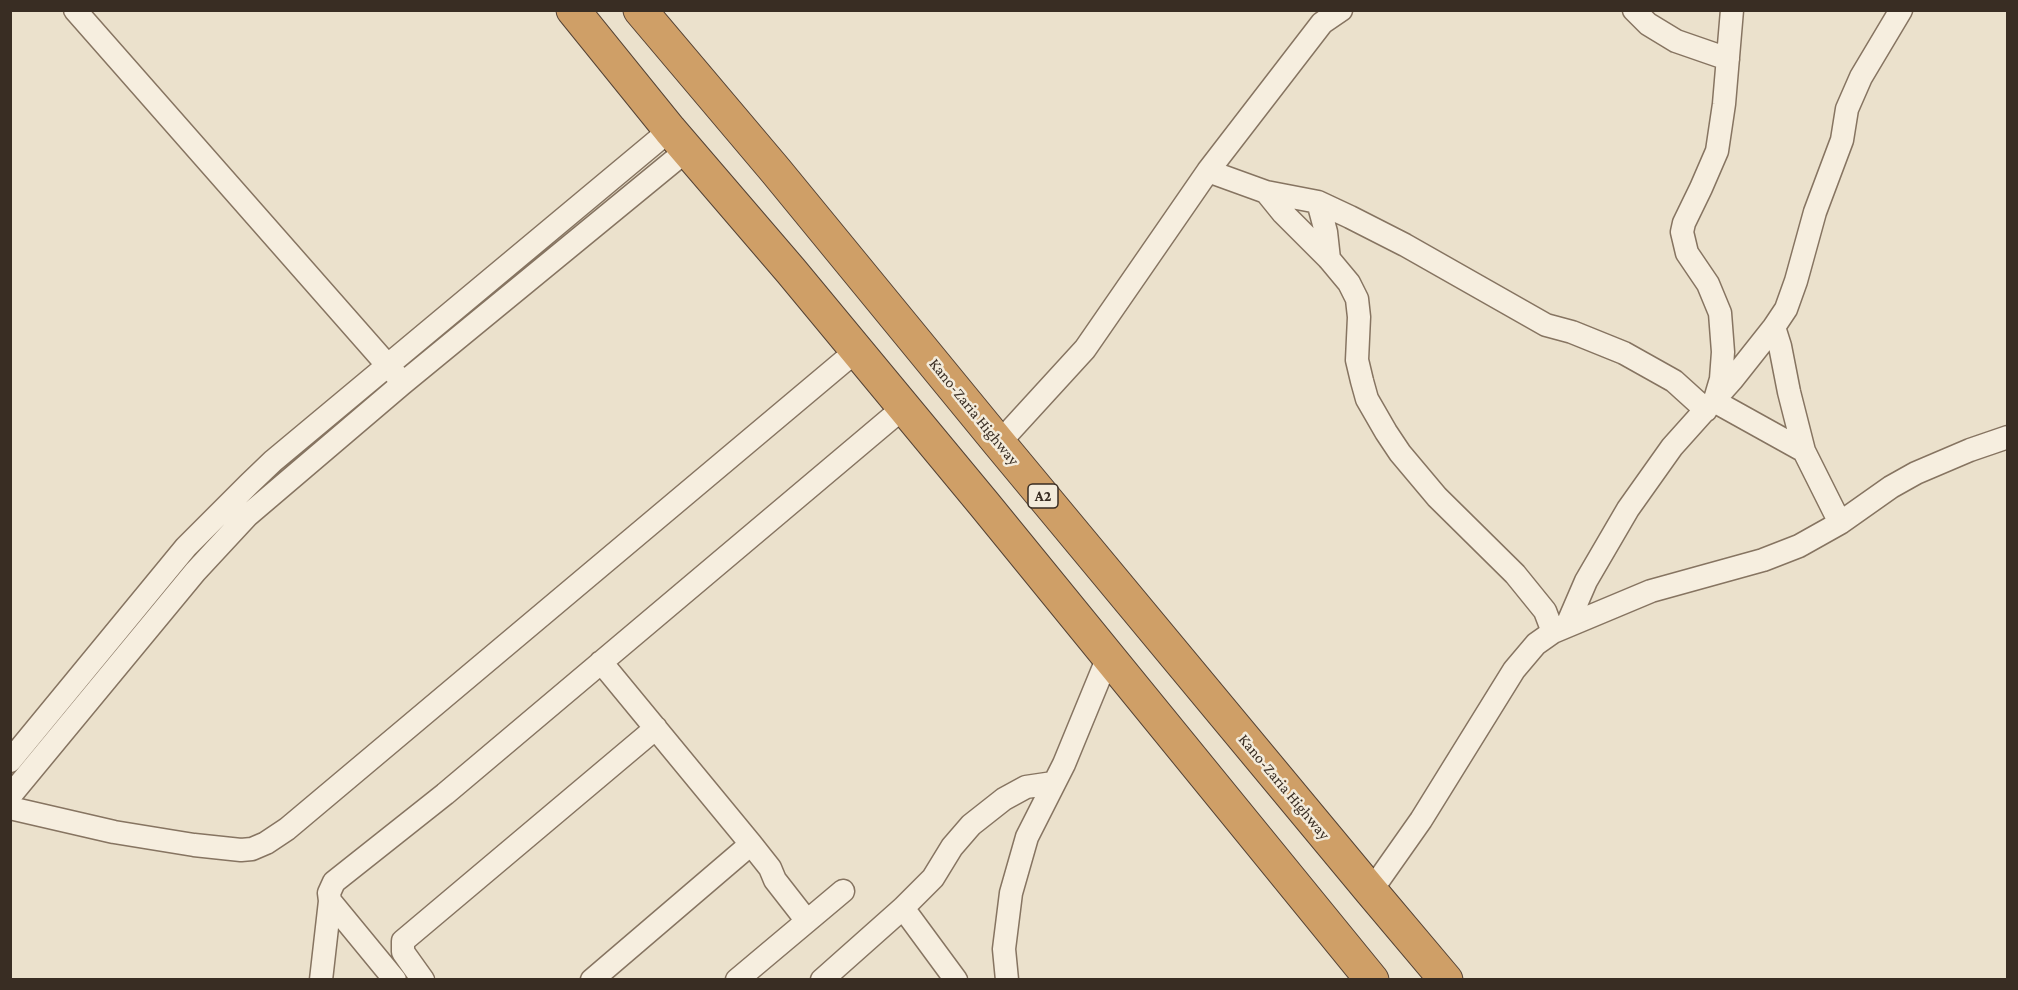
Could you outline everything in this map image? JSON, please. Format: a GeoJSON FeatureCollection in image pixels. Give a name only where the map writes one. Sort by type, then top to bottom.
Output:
{"type":"FeatureCollection","features":[{"type":"Feature","properties":{"kind":"highway"},"geometry":{"type":"LineString","coordinates":[[573,10],[1372,980]]}},
{"type":"Feature","properties":{"kind":"highway","name":"Kano-Zaria Highway"},"geometry":{"type":"LineString","coordinates":[[640,10],[1446,980]]}},
{"type":"Feature","properties":{"kind":"street"},"geometry":{"type":"LineString","coordinates":[[75,10],[389,365],[402,384]]}},
{"type":"Feature","properties":{"kind":"street"},"geometry":{"type":"LineString","coordinates":[[999,443],[1085,349],[1208,171],[1319,17],[1341,10]]}},
{"type":"Feature","properties":{"kind":"street"},"geometry":{"type":"LineString","coordinates":[[1634,10],[1648,24],[1676,41],[1728,59]]}},
{"type":"Feature","properties":{"kind":"street"},"geometry":{"type":"LineString","coordinates":[[1710,405],[1721,379],[1723,352],[1720,313],[1708,284],[1687,253],[1682,232],[1717,151],[1724,104],[1732,10]]}},
{"type":"Feature","properties":{"kind":"street"},"geometry":{"type":"LineString","coordinates":[[1560,629],[1629,509],[1672,447],[1710,405],[1786,309],[1815,212],[1842,140],[1847,109],[1861,77],[1901,10]]}},
{"type":"Feature","properties":{"kind":"street"},"geometry":{"type":"LineString","coordinates":[[10,761],[199,533],[273,461],[389,365],[679,140]]}},
{"type":"Feature","properties":{"kind":"street"},"geometry":{"type":"LineString","coordinates":[[10,796],[225,538],[275,491],[402,384],[679,140]]}},
{"type":"Feature","properties":{"kind":"street"},"geometry":{"type":"LineString","coordinates":[[1208,171],[1266,192],[1318,202],[1405,245],[1546,325],[1572,332],[1624,353],[1674,381],[1710,405],[1804,451]]}},
{"type":"Feature","properties":{"kind":"street"},"geometry":{"type":"LineString","coordinates":[[1266,192],[1349,283],[1357,299],[1359,317],[1357,360],[1367,399],[1400,453],[1479,540],[1515,574],[1560,629]]}},
{"type":"Feature","properties":{"kind":"street"},"geometry":{"type":"LineString","coordinates":[[1318,202],[1326,232],[1329,259]]}},
{"type":"Feature","properties":{"kind":"street"},"geometry":{"type":"LineString","coordinates":[[1774,327],[1804,451],[1840,523]]}},
{"type":"Feature","properties":{"kind":"street"},"geometry":{"type":"LineString","coordinates":[[10,808],[114,832],[194,845],[241,850],[252,849],[266,843],[287,829],[856,351]]}},
{"type":"Feature","properties":{"kind":"street"},"geometry":{"type":"LineString","coordinates":[[321,980],[329,893],[334,882],[445,794],[903,408]]}},
{"type":"Feature","properties":{"kind":"street"},"geometry":{"type":"LineString","coordinates":[[1371,891],[1421,820],[1514,670],[1536,644],[1560,629],[1651,591],[1764,560],[1799,546],[1840,523],[1891,486],[1970,450],[2007,437]]}},
{"type":"Feature","properties":{"kind":"street"},"geometry":{"type":"LineString","coordinates":[[1007,980],[1004,949],[1011,893],[1027,837],[1064,764],[1108,657]]}},
{"type":"Feature","properties":{"kind":"street"},"geometry":{"type":"LineString","coordinates":[[601,662],[751,843],[770,867],[775,880],[807,921]]}},
{"type":"Feature","properties":{"kind":"street"},"geometry":{"type":"LineString","coordinates":[[423,980],[403,952],[403,941],[656,728]]}},
{"type":"Feature","properties":{"kind":"street"},"geometry":{"type":"LineString","coordinates":[[822,980],[933,879],[952,847],[971,825],[1004,799],[1026,787],[1053,783]]}},
{"type":"Feature","properties":{"kind":"street"},"geometry":{"type":"LineString","coordinates":[[592,980],[751,843]]}},
{"type":"Feature","properties":{"kind":"street"},"geometry":{"type":"LineString","coordinates":[[736,980],[843,891]]}},
{"type":"Feature","properties":{"kind":"street"},"geometry":{"type":"LineString","coordinates":[[330,901],[394,980]]}},
{"type":"Feature","properties":{"kind":"street"},"geometry":{"type":"LineString","coordinates":[[903,908],[956,980]]}}]}
